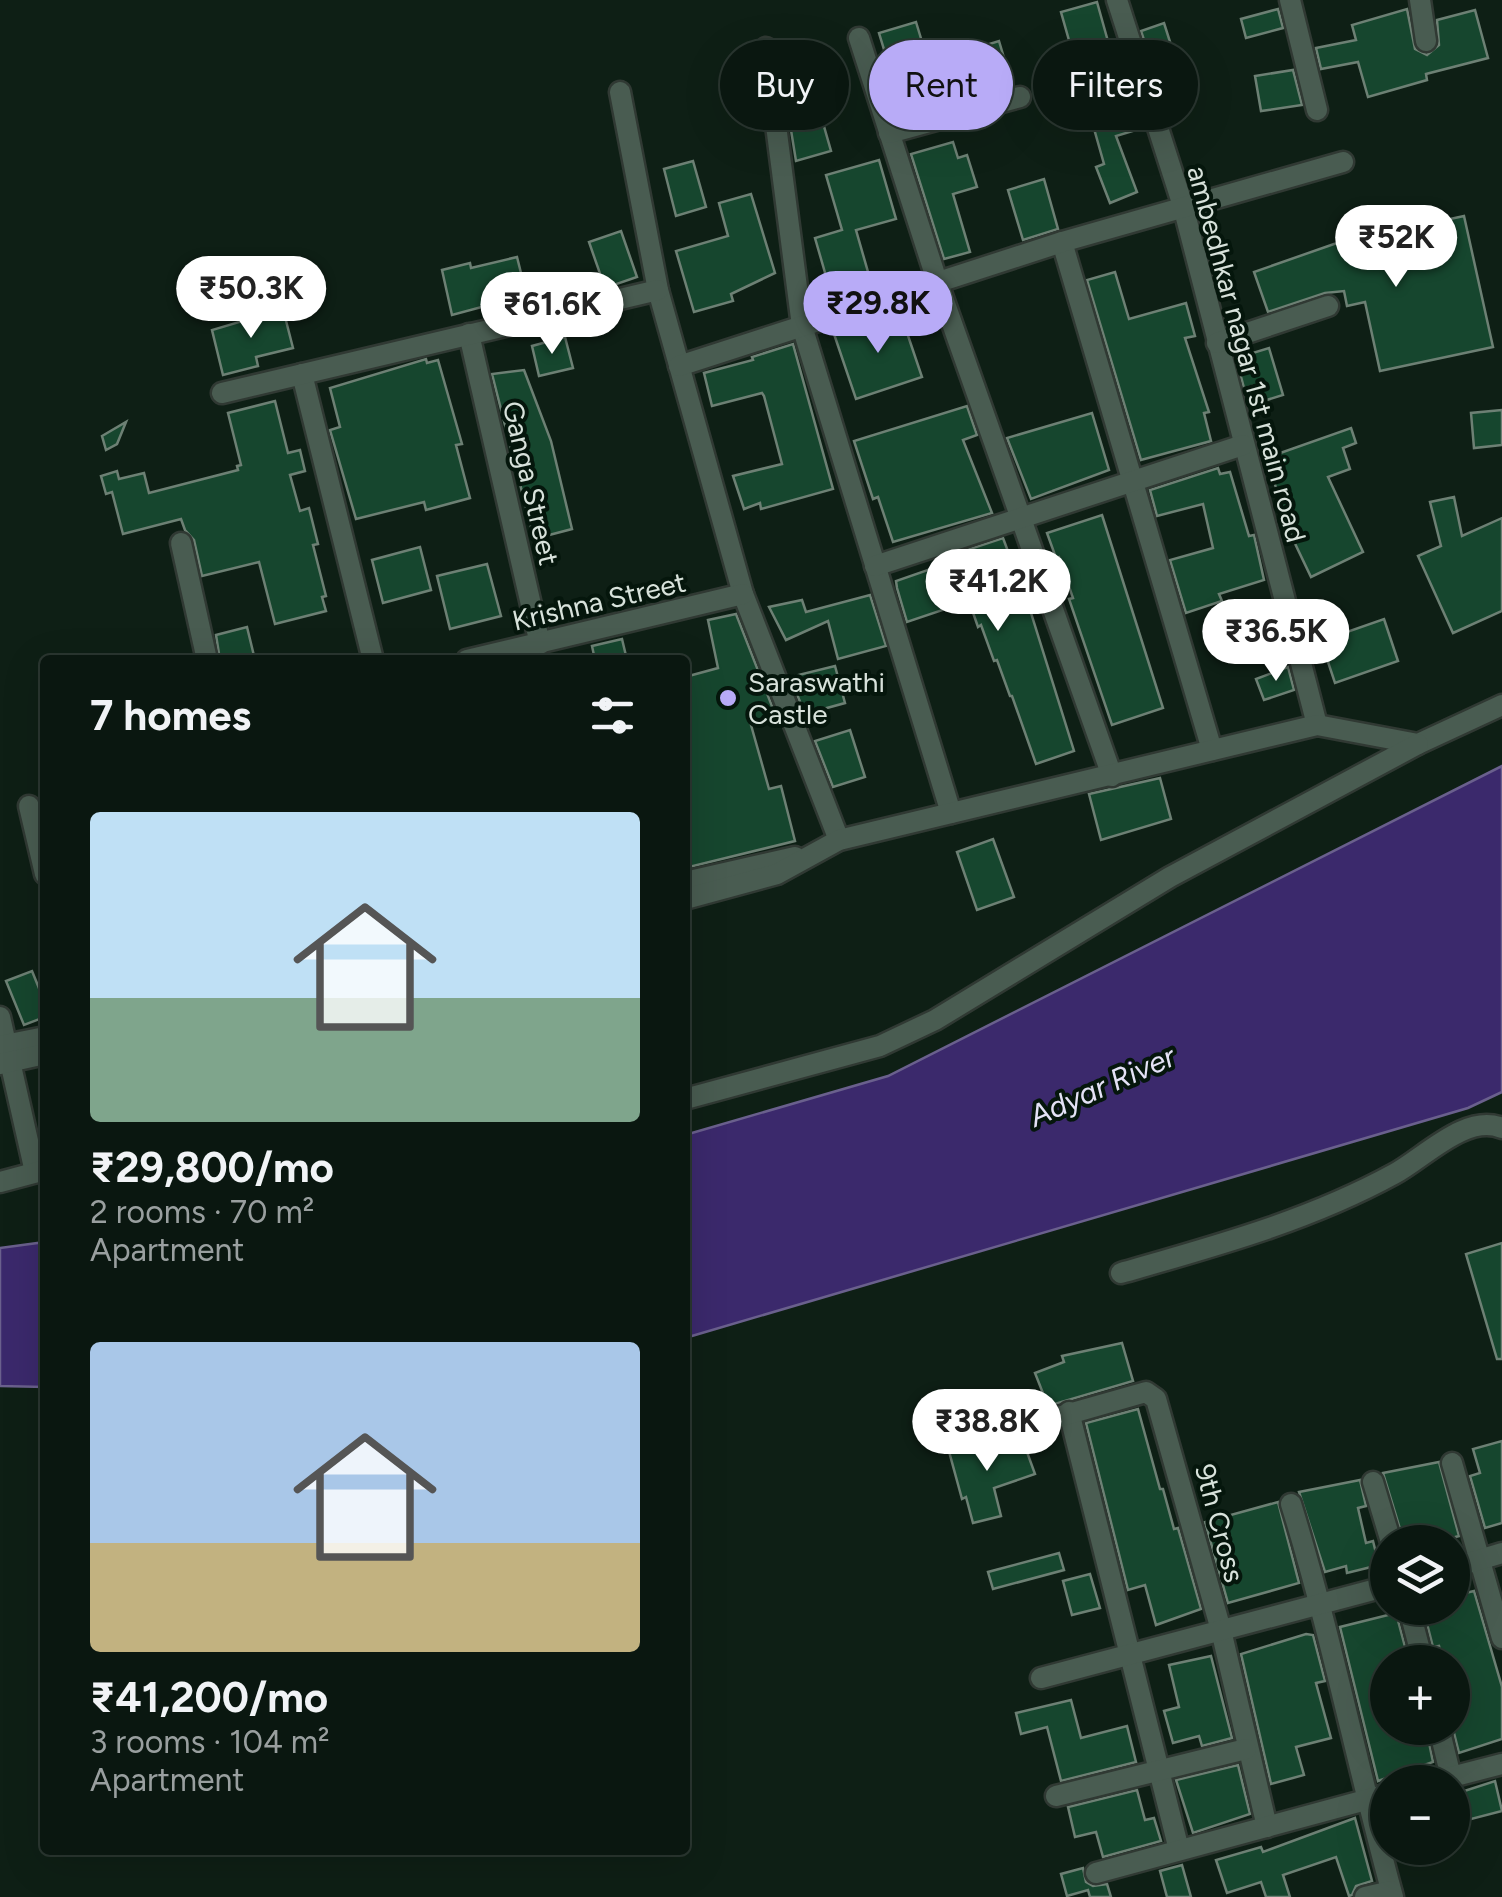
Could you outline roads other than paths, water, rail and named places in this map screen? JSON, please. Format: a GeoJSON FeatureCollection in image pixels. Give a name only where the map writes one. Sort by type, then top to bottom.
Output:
{"type":"FeatureCollection","features":[{"type":"Feature","properties":{"kind":"street","name":"ambedhkar nagar 1st main road"},"geometry":{"type":"LineString","coordinates":[[1117,0],[1182,206],[1317,725]]}},
{"type":"Feature","properties":{"kind":"street"},"geometry":{"type":"LineString","coordinates":[[1290,0],[1317,110]]}},
{"type":"Feature","properties":{"kind":"street"},"geometry":{"type":"LineString","coordinates":[[1420,0],[1426,41]]}},
{"type":"Feature","properties":{"kind":"street"},"geometry":{"type":"LineString","coordinates":[[859,38],[937,281],[1112,776]]}},
{"type":"Feature","properties":{"kind":"street"},"geometry":{"type":"LineString","coordinates":[[620,92],[658,290],[744,594],[839,840]]}},
{"type":"Feature","properties":{"kind":"street"},"geometry":{"type":"LineString","coordinates":[[889,133],[1020,97]]}},
{"type":"Feature","properties":{"kind":"street"},"geometry":{"type":"LineString","coordinates":[[777,130],[802,326],[952,813]]}},
{"type":"Feature","properties":{"kind":"street"},"geometry":{"type":"LineString","coordinates":[[680,366],[1062,242],[1343,162]]}},
{"type":"Feature","properties":{"kind":"street"},"geometry":{"type":"LineString","coordinates":[[1062,242],[1212,750]]}},
{"type":"Feature","properties":{"kind":"street"},"geometry":{"type":"LineString","coordinates":[[222,393],[658,290]]}},
{"type":"Feature","properties":{"kind":"street"},"geometry":{"type":"LineString","coordinates":[[1217,344],[1328,306]]}},
{"type":"Feature","properties":{"kind":"street","name":"Ganga Street"},"geometry":{"type":"LineString","coordinates":[[469,334],[540,644]]}},
{"type":"Feature","properties":{"kind":"street"},"geometry":{"type":"LineString","coordinates":[[302,374],[372,655]]}},
{"type":"Feature","properties":{"kind":"street"},"geometry":{"type":"LineString","coordinates":[[875,566],[1243,446]]}},
{"type":"Feature","properties":{"kind":"street"},"geometry":{"type":"LineString","coordinates":[[181,543],[206,655]]}},
{"type":"Feature","properties":{"kind":"street","name":"Krishna Street"},"geometry":{"type":"LineString","coordinates":[[490,655],[744,594]]}},
{"type":"Feature","properties":{"kind":"street"},"geometry":{"type":"LineString","coordinates":[[690,1098],[880,1046],[935,1020],[1170,876],[1418,744],[1502,706]]}},
{"type":"Feature","properties":{"kind":"street"},"geometry":{"type":"LineString","coordinates":[[690,897],[777,874],[839,840],[1317,725],[1418,744]]}},
{"type":"Feature","properties":{"kind":"street"},"geometry":{"type":"LineString","coordinates":[[29,806],[40,853]]}},
{"type":"Feature","properties":{"kind":"street"},"geometry":{"type":"LineString","coordinates":[[690,881],[806,856]]}},
{"type":"Feature","properties":{"kind":"street"},"geometry":{"type":"LineString","coordinates":[[0,1016],[4,1054],[40,1171],[0,1182]]}},
{"type":"Feature","properties":{"kind":"street"},"geometry":{"type":"LineString","coordinates":[[4,1054],[40,1039]]}},
{"type":"Feature","properties":{"kind":"street"},"geometry":{"type":"LineString","coordinates":[[4,1054],[40,1054]]}},
{"type":"Feature","properties":{"kind":"street"},"geometry":{"type":"LineString","coordinates":[[1121,1273],[1262,1233],[1380,1182],[1469,1127],[1502,1128]]}},
{"type":"Feature","properties":{"kind":"street","name":"9th Cross"},"geometry":{"type":"LineString","coordinates":[[995,1434],[1146,1392],[1156,1398],[1221,1630],[1266,1827]]}},
{"type":"Feature","properties":{"kind":"street"},"geometry":{"type":"LineString","coordinates":[[1069,1412],[1179,1850]]}},
{"type":"Feature","properties":{"kind":"street"},"geometry":{"type":"LineString","coordinates":[[1452,1463],[1492,1556],[1502,1638]]}},
{"type":"Feature","properties":{"kind":"street"},"geometry":{"type":"LineString","coordinates":[[1373,1482],[1386,1525]]}},
{"type":"Feature","properties":{"kind":"street"},"geometry":{"type":"LineString","coordinates":[[1291,1504],[1322,1602],[1366,1800],[1392,1894],[1365,1897]]}},
{"type":"Feature","properties":{"kind":"street"},"geometry":{"type":"LineString","coordinates":[[1041,1678],[1370,1590]]}},
{"type":"Feature","properties":{"kind":"street"},"geometry":{"type":"LineString","coordinates":[[1056,1796],[1246,1749]]}},
{"type":"Feature","properties":{"kind":"street"},"geometry":{"type":"LineString","coordinates":[[1470,1773],[1502,1764]]}},
{"type":"Feature","properties":{"kind":"street"},"geometry":{"type":"LineString","coordinates":[[1096,1873],[1370,1799]]}},
{"type":"Feature","properties":{"kind":"water","name":"Adyar River"},"geometry":{"type":"Polygon","coordinates":[[[1502,766],[1502,1092],[1468,1108],[690,1337],[690,1134],[888,1076],[1502,766]]]}},
{"type":"Feature","properties":{"kind":"water"},"geometry":{"type":"Polygon","coordinates":[[[40,1243],[40,1387],[0,1386],[0,1248],[40,1243]]]}},
{"type":"Feature","properties":{"kind":"place","name":"Saraswathi Castle"},"geometry":{"type":"Point","coordinates":[728,698]}}]}
